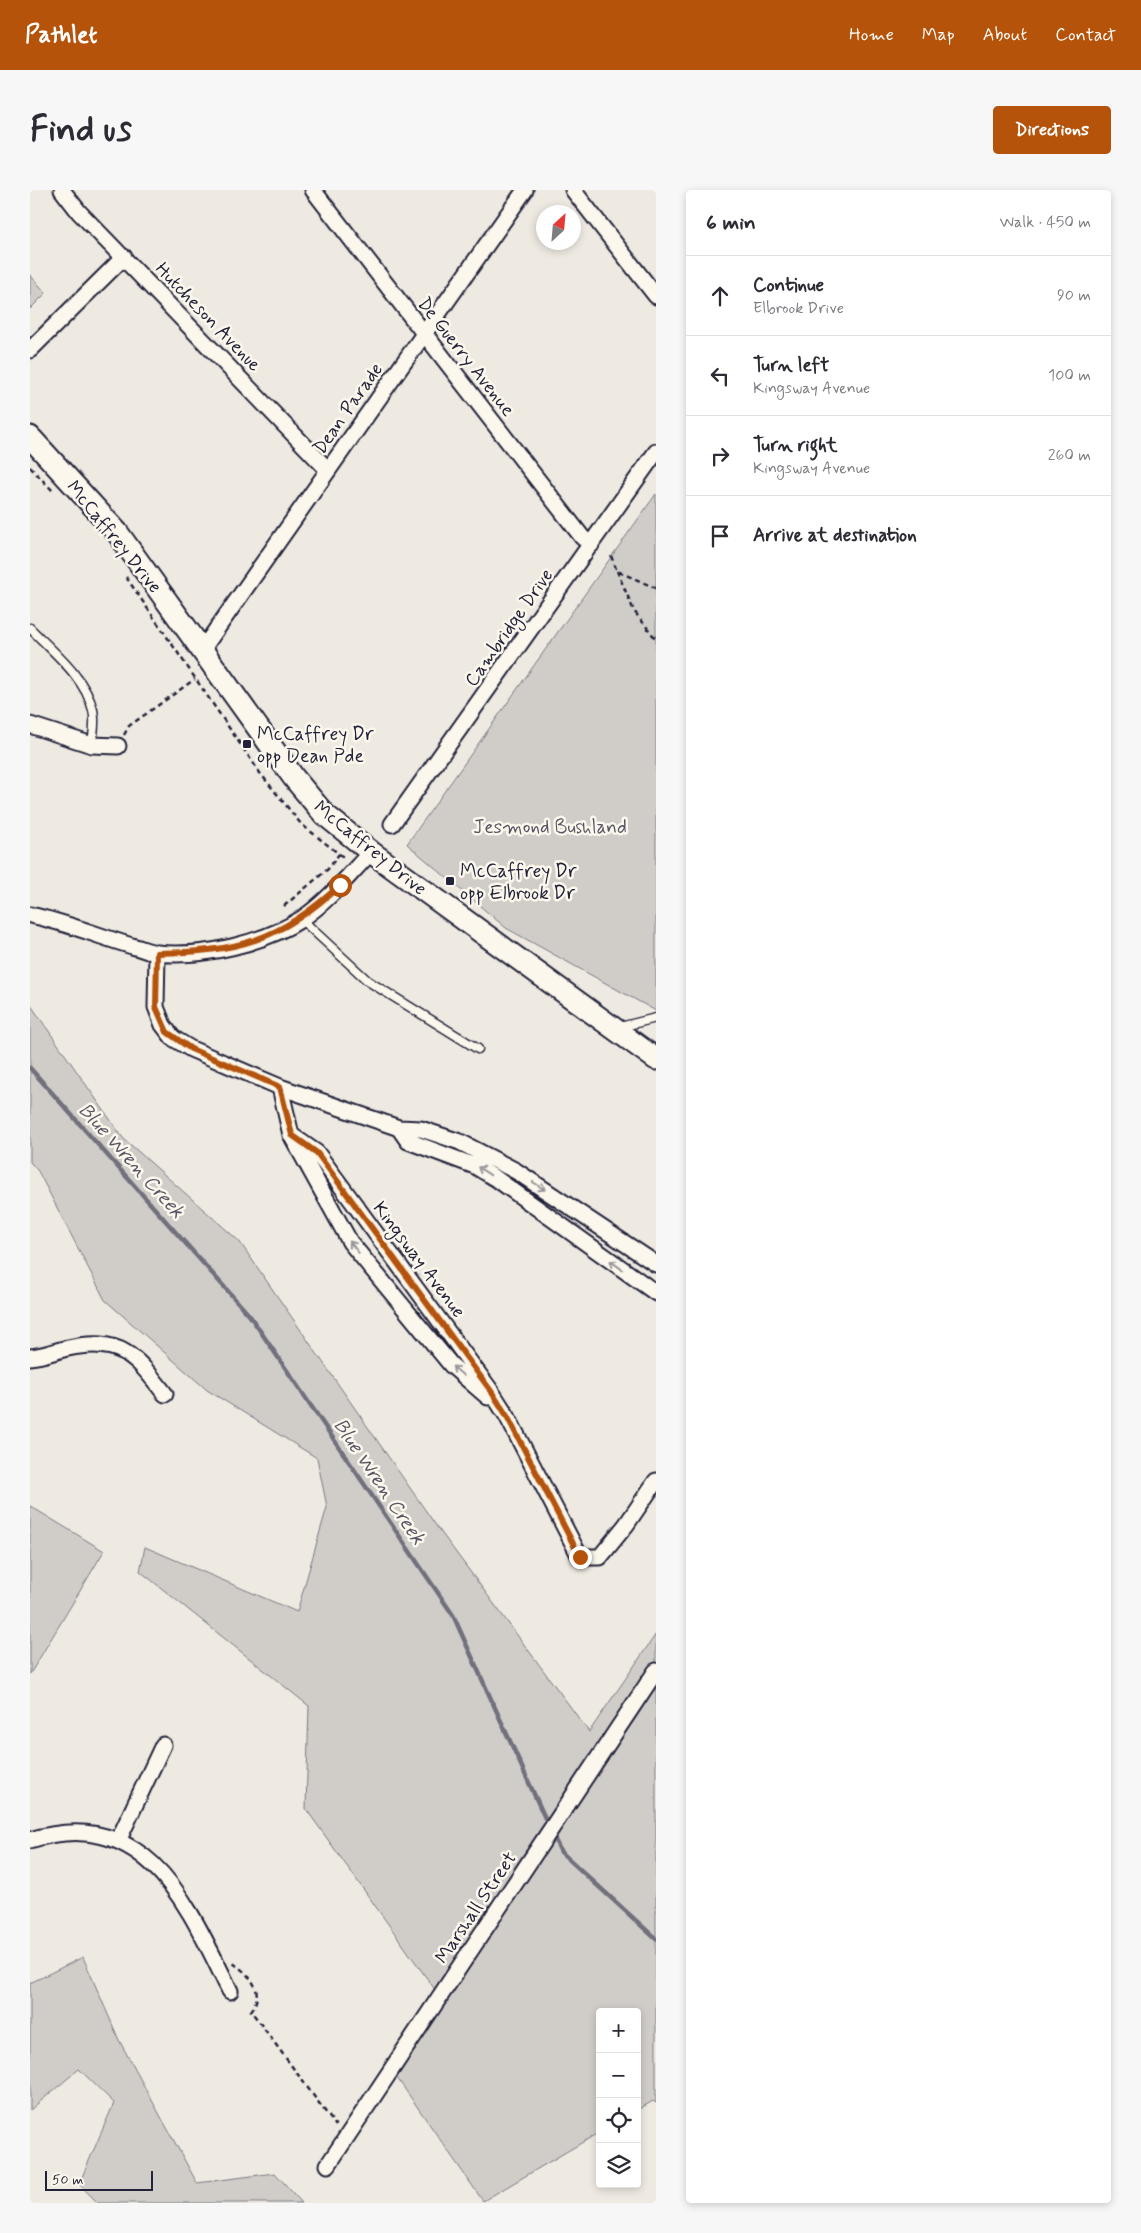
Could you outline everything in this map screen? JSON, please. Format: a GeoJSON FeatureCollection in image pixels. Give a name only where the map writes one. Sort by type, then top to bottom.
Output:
{"type":"FeatureCollection","features":[{"type":"Feature","properties":{"kind":"main road","name":"McCaffrey Drive"},"geometry":{"type":"LineString","coordinates":[[30,437],[117,532],[294,778],[324,814],[370,852],[656,1058]]}},
{"type":"Feature","properties":{"kind":"street","name":"Hutcheson Avenue"},"geometry":{"type":"LineString","coordinates":[[62,190],[79,212],[328,470]]}},
{"type":"Feature","properties":{"kind":"street","name":"De Guerry Avenue"},"geometry":{"type":"LineString","coordinates":[[313,190],[582,537],[591,545]]}},
{"type":"Feature","properties":{"kind":"street","name":"Dean Parade"},"geometry":{"type":"LineString","coordinates":[[202,650],[526,190]]}},
{"type":"Feature","properties":{"kind":"street"},"geometry":{"type":"LineString","coordinates":[[573,190],[656,296]]}},
{"type":"Feature","properties":{"kind":"street"},"geometry":{"type":"LineString","coordinates":[[30,350],[124,257]]}},
{"type":"Feature","properties":{"kind":"street","name":"Cambridge Drive"},"geometry":{"type":"LineString","coordinates":[[392,824],[656,452]]}},
{"type":"Feature","properties":{"kind":"street"},"geometry":{"type":"LineString","coordinates":[[30,725],[92,745],[118,746]]}},
{"type":"Feature","properties":{"kind":"street"},"geometry":{"type":"LineString","coordinates":[[30,915],[66,924],[157,953],[193,953],[228,948],[260,939],[300,919],[340,885],[370,852]]}},
{"type":"Feature","properties":{"kind":"street"},"geometry":{"type":"LineString","coordinates":[[157,953],[156,1007],[167,1032],[191,1049],[280,1087],[399,1128],[421,1128],[460,1142],[516,1171],[656,1264]]}},
{"type":"Feature","properties":{"kind":"street","name":"Kingsway Avenue"},"geometry":{"type":"LineString","coordinates":[[280,1087],[292,1135],[350,1242],[451,1365],[507,1416]]}},
{"type":"Feature","properties":{"kind":"street"},"geometry":{"type":"LineString","coordinates":[[399,1128],[408,1140],[476,1166],[498,1180],[656,1294]]}},
{"type":"Feature","properties":{"kind":"street","name":"Kingsway Avenue"},"geometry":{"type":"LineString","coordinates":[[292,1135],[317,1153],[450,1332],[507,1416],[580,1557],[600,1557],[626,1525],[656,1481]]}},
{"type":"Feature","properties":{"kind":"street"},"geometry":{"type":"LineString","coordinates":[[30,1357],[95,1344],[110,1345],[135,1358],[165,1394]]}},
{"type":"Feature","properties":{"kind":"street","name":"Marshall Street"},"geometry":{"type":"LineString","coordinates":[[328,2165],[656,1671]]}},
{"type":"Feature","properties":{"kind":"street"},"geometry":{"type":"LineString","coordinates":[[118,1841],[163,1745]]}},
{"type":"Feature","properties":{"kind":"street"},"geometry":{"type":"LineString","coordinates":[[30,1840],[49,1834],[83,1834],[118,1841],[144,1857],[169,1880],[185,1902],[230,1991]]}},
{"type":"Feature","properties":{"kind":"lane"},"geometry":{"type":"LineString","coordinates":[[30,628],[71,670],[85,690],[93,711],[92,745]]}},
{"type":"Feature","properties":{"kind":"lane"},"geometry":{"type":"LineString","coordinates":[[300,919],[368,981],[478,1049]]}},
{"type":"Feature","properties":{"kind":"lane"},"geometry":{"type":"LineString","coordinates":[[613,1028],[656,1018]]}},
{"type":"Feature","properties":{"kind":"path"},"geometry":{"type":"LineString","coordinates":[[30,467],[55,493]]}},
{"type":"Feature","properties":{"kind":"path"},"geometry":{"type":"LineString","coordinates":[[611,556],[634,612],[656,639]]}},
{"type":"Feature","properties":{"kind":"path"},"geometry":{"type":"LineString","coordinates":[[121,570],[260,772],[300,824],[344,857]]}},
{"type":"Feature","properties":{"kind":"path"},"geometry":{"type":"LineString","coordinates":[[617,571],[656,588]]}},
{"type":"Feature","properties":{"kind":"path"},"geometry":{"type":"LineString","coordinates":[[118,746],[129,726],[195,679]]}},
{"type":"Feature","properties":{"kind":"path"},"geometry":{"type":"LineString","coordinates":[[284,906],[328,869],[339,854]]}},
{"type":"Feature","properties":{"kind":"path"},"geometry":{"type":"LineString","coordinates":[[251,2011],[346,2139]]}},
{"type":"Feature","properties":{"kind":"green space"},"geometry":{"type":"Polygon","coordinates":[[[30,275],[46,293],[30,309],[30,275]]]}},
{"type":"Feature","properties":{"kind":"green space","name":"Jesmond Bushland"},"geometry":{"type":"Polygon","coordinates":[[[656,494],[656,1011],[506,928],[407,844],[656,494]]]}},
{"type":"Feature","properties":{"kind":"green space"},"geometry":{"type":"Polygon","coordinates":[[[30,1004],[123,1138],[239,1241],[437,1527],[589,1732],[656,1634],[656,2103],[653,2101],[641,2108],[641,2008],[596,2008],[596,2134],[483,2201],[395,2075],[441,1998],[306,1809],[309,1706],[140,1571],[145,1547],[297,1612],[327,1507],[317,1458],[207,1390],[105,1300],[38,1171],[30,1162],[30,1004]]]}},
{"type":"Feature","properties":{"kind":"green space"},"geometry":{"type":"Polygon","coordinates":[[[30,1506],[104,1551],[30,1674],[30,1506]]]}},
{"type":"Feature","properties":{"kind":"green space"},"geometry":{"type":"Polygon","coordinates":[[[83,1957],[119,2040],[197,2183],[275,2173],[302,2203],[98,2203],[79,2184],[114,2103],[79,2069],[30,2110],[30,1983],[83,1957]]]}},
{"type":"Feature","properties":{"kind":"waterway","name":"Blue Wren Creek"},"geometry":{"type":"LineString","coordinates":[[30,1068],[250,1316],[453,1615],[549,1827]]}},
{"type":"Feature","properties":{"kind":"waterway","name":"Blue Wren Creek"},"geometry":{"type":"LineString","coordinates":[[552,1834],[561,1852],[656,1939]]}},
{"type":"Feature","properties":{"kind":"place","name":"McCaffrey Dr opp Dean Pde"},"geometry":{"type":"Point","coordinates":[247,744]}},
{"type":"Feature","properties":{"kind":"place","name":"McCaffrey Dr opp Elbrook Dr"},"geometry":{"type":"Point","coordinates":[450,881]}},
{"type":"Feature","properties":{"kind":"route"},"geometry":{"type":"LineString","coordinates":[[340,885],[303,917],[260,939],[228,948],[193,953],[157,953],[155,980],[156,1007],[159,1016],[167,1032],[191,1049],[280,1087],[292,1135],[317,1153],[364,1219],[450,1332],[491,1391],[507,1416],[549,1494],[566,1533],[580,1557]]}}]}
